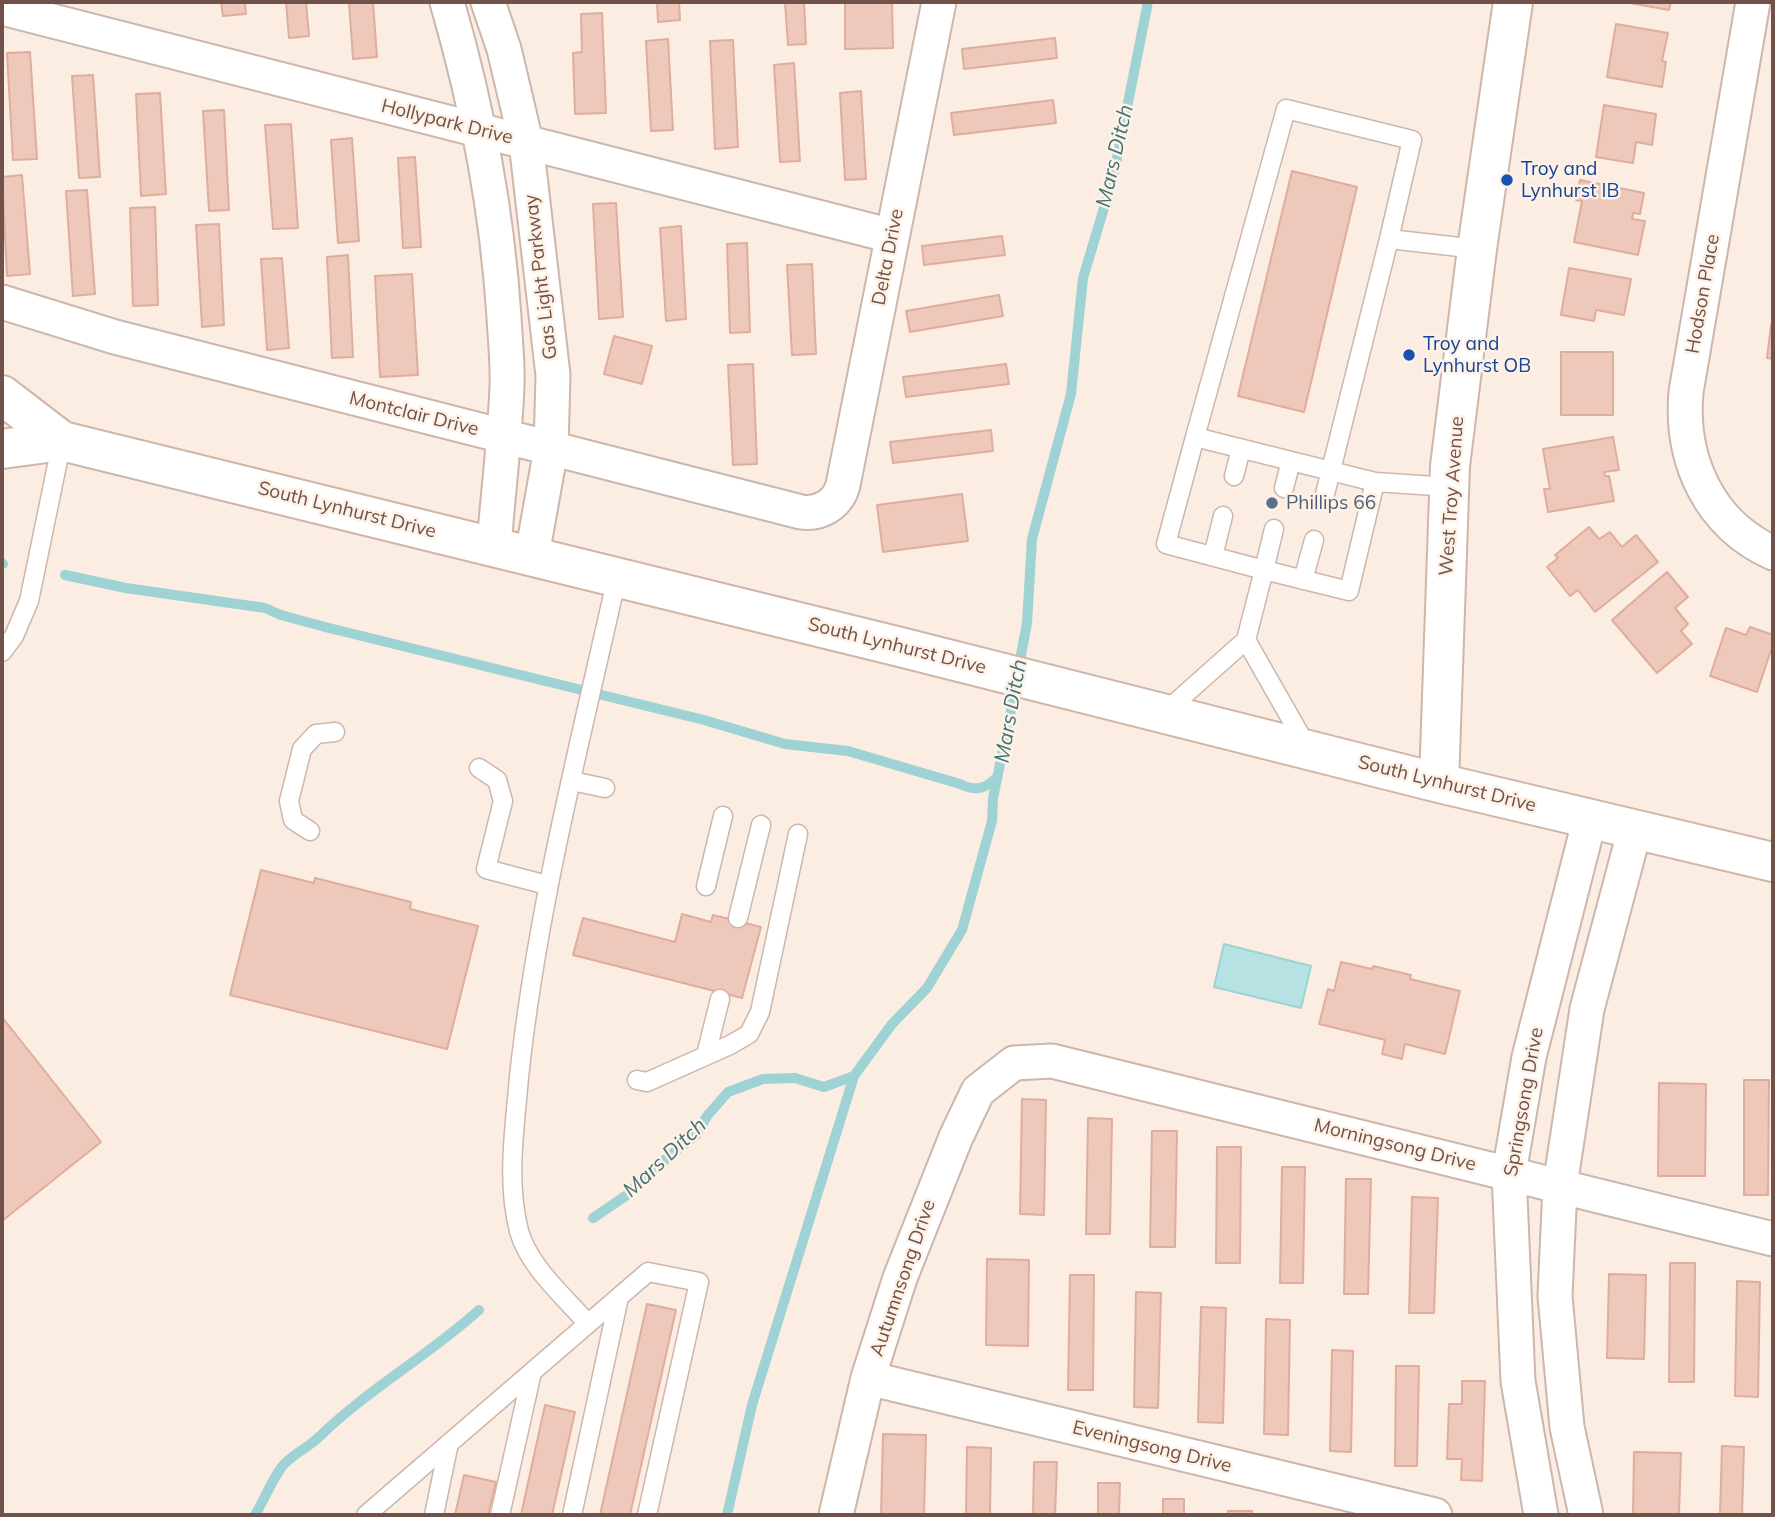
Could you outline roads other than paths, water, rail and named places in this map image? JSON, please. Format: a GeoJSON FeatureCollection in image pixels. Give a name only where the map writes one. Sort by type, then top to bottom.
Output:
{"type":"FeatureCollection","features":[{"type":"Feature","properties":{"kind":"main road","name":"West Troy Avenue"},"geometry":{"type":"LineString","coordinates":[[1439,783],[1450,486],[1476,249],[1513,2]]}},
{"type":"Feature","properties":{"kind":"main road","name":"South Lynhurst Drive"},"geometry":{"type":"LineString","coordinates":[[2,395],[62,441]]}},
{"type":"Feature","properties":{"kind":"main road","name":"South Lynhurst Drive"},"geometry":{"type":"LineString","coordinates":[[2,450],[62,441],[532,555],[1439,783],[1773,862]]}},
{"type":"Feature","properties":{"kind":"street","name":"Gas Light Parkway"},"geometry":{"type":"LineString","coordinates":[[447,2],[467,71],[479,130],[493,202],[500,264],[508,384],[494,546]]}},
{"type":"Feature","properties":{"kind":"street","name":"Gas Light Parkway"},"geometry":{"type":"LineString","coordinates":[[488,2],[504,48],[526,142],[553,375],[551,449],[532,555]]}},
{"type":"Feature","properties":{"kind":"street","name":"Delta Drive"},"geometry":{"type":"LineString","coordinates":[[828,507],[834,503],[843,485],[939,2]]}},
{"type":"Feature","properties":{"kind":"street","name":"Hodson Place"},"geometry":{"type":"LineString","coordinates":[[1753,2],[1686,392],[1685,417],[1689,452],[1696,474],[1706,492],[1726,521],[1743,535],[1773,552]]}},
{"type":"Feature","properties":{"kind":"street","name":"Hollypark Drive"},"geometry":{"type":"LineString","coordinates":[[2,8],[892,236]]}},
{"type":"Feature","properties":{"kind":"street","name":"Montclair Drive"},"geometry":{"type":"LineString","coordinates":[[2,302],[115,337],[801,512],[816,512],[828,507]]}},
{"type":"Feature","properties":{"kind":"street","name":"Springsong Drive"},"geometry":{"type":"LineString","coordinates":[[1541,1515],[1518,1381],[1509,1173],[1529,1057],[1590,818]]}},
{"type":"Feature","properties":{"kind":"street"},"geometry":{"type":"LineString","coordinates":[[1586,1515],[1567,1427],[1555,1296],[1560,1186],[1587,1009],[1635,829]]}},
{"type":"Feature","properties":{"kind":"street","name":"Morningsong Drive"},"geometry":{"type":"LineString","coordinates":[[1014,1063],[1052,1061],[1773,1240]]}},
{"type":"Feature","properties":{"kind":"street","name":"Autumnsong Drive"},"geometry":{"type":"LineString","coordinates":[[836,1515],[868,1378],[900,1278],[956,1137],[978,1091],[1014,1063]]}},
{"type":"Feature","properties":{"kind":"street","name":"Eveningsong Drive"},"geometry":{"type":"LineString","coordinates":[[868,1378],[1436,1515]]}},
{"type":"Feature","properties":{"kind":"lane"},"geometry":{"type":"LineString","coordinates":[[1324,498],[1412,140],[1286,108],[1166,544],[1349,591],[1375,482]]}},
{"type":"Feature","properties":{"kind":"lane"},"geometry":{"type":"LineString","coordinates":[[1389,239],[1476,249]]}},
{"type":"Feature","properties":{"kind":"lane"},"geometry":{"type":"LineString","coordinates":[[1195,437],[1375,482],[1450,486]]}},
{"type":"Feature","properties":{"kind":"lane"},"geometry":{"type":"LineString","coordinates":[[2,652],[14,636],[29,601],[62,441]]}},
{"type":"Feature","properties":{"kind":"lane"},"geometry":{"type":"LineString","coordinates":[[1234,476],[1241,449]]}},
{"type":"Feature","properties":{"kind":"lane"},"geometry":{"type":"LineString","coordinates":[[1284,488],[1291,461]]}},
{"type":"Feature","properties":{"kind":"lane"},"geometry":{"type":"LineString","coordinates":[[1213,556],[1223,516]]}},
{"type":"Feature","properties":{"kind":"lane"},"geometry":{"type":"LineString","coordinates":[[1164,713],[1246,640],[1274,529]]}},
{"type":"Feature","properties":{"kind":"lane"},"geometry":{"type":"LineString","coordinates":[[1304,580],[1314,540]]}},
{"type":"Feature","properties":{"kind":"lane"},"geometry":{"type":"LineString","coordinates":[[588,1324],[528,1252],[520,1231],[514,1195],[513,1143],[531,1053],[547,885],[617,577]]}},
{"type":"Feature","properties":{"kind":"lane"},"geometry":{"type":"LineString","coordinates":[[1246,640],[1309,750]]}},
{"type":"Feature","properties":{"kind":"lane"},"geometry":{"type":"LineString","coordinates":[[310,831],[293,820],[289,801],[302,749],[316,734],[335,732]]}},
{"type":"Feature","properties":{"kind":"lane"},"geometry":{"type":"LineString","coordinates":[[479,768],[497,780],[503,801],[486,869],[547,885]]}},
{"type":"Feature","properties":{"kind":"lane"},"geometry":{"type":"LineString","coordinates":[[572,780],[605,788]]}},
{"type":"Feature","properties":{"kind":"lane"},"geometry":{"type":"LineString","coordinates":[[706,886],[723,816]]}},
{"type":"Feature","properties":{"kind":"lane"},"geometry":{"type":"LineString","coordinates":[[738,918],[761,825]]}},
{"type":"Feature","properties":{"kind":"lane"},"geometry":{"type":"LineString","coordinates":[[637,1080],[647,1082],[749,1034],[760,1012],[799,834]]}},
{"type":"Feature","properties":{"kind":"lane"},"geometry":{"type":"LineString","coordinates":[[706,1055],[720,999]]}},
{"type":"Feature","properties":{"kind":"lane"},"geometry":{"type":"LineString","coordinates":[[366,1515],[648,1272],[699,1282],[647,1515]]}},
{"type":"Feature","properties":{"kind":"lane"},"geometry":{"type":"LineString","coordinates":[[572,1515],[619,1297]]}},
{"type":"Feature","properties":{"kind":"lane"},"geometry":{"type":"LineString","coordinates":[[500,1515],[532,1372]]}},
{"type":"Feature","properties":{"kind":"lane"},"geometry":{"type":"LineString","coordinates":[[434,1515],[449,1443]]}},
{"type":"Feature","properties":{"kind":"water"},"geometry":{"type":"Polygon","coordinates":[[[1224,944],[1311,966],[1301,1008],[1214,987],[1224,944]]]}},
{"type":"Feature","properties":{"kind":"waterway","name":"Mars Ditch"},"geometry":{"type":"LineString","coordinates":[[1018,671],[1027,623],[1032,539],[1071,394],[1083,278],[1113,178],[1148,2]]}},
{"type":"Feature","properties":{"kind":"waterway"},"geometry":{"type":"LineString","coordinates":[[65,575],[126,588],[265,608],[325,627],[704,720],[785,744],[848,751],[970,788],[983,787],[996,778]]}},
{"type":"Feature","properties":{"kind":"waterway","name":"Mars Ditch"},"geometry":{"type":"LineString","coordinates":[[593,1218],[627,1195],[651,1171],[697,1134],[707,1116],[728,1092],[763,1079],[795,1078],[824,1087],[854,1076],[892,1024],[927,988],[962,930],[992,821],[993,798],[1016,686]]}},
{"type":"Feature","properties":{"kind":"waterway"},"geometry":{"type":"LineString","coordinates":[[727,1515],[752,1405],[854,1076]]}},
{"type":"Feature","properties":{"kind":"waterway","name":"Mars Ditch"},"geometry":{"type":"LineString","coordinates":[[255,1515],[284,1464],[479,1310]]}},
{"type":"Feature","properties":{"kind":"place","name":"Troy and Lynhurst IB"},"geometry":{"type":"Point","coordinates":[1507,180]}},
{"type":"Feature","properties":{"kind":"place","name":"Troy and Lynhurst OB"},"geometry":{"type":"Point","coordinates":[1409,355]}},
{"type":"Feature","properties":{"kind":"place","name":"Phillips 66"},"geometry":{"type":"Point","coordinates":[1272,503]}}]}
